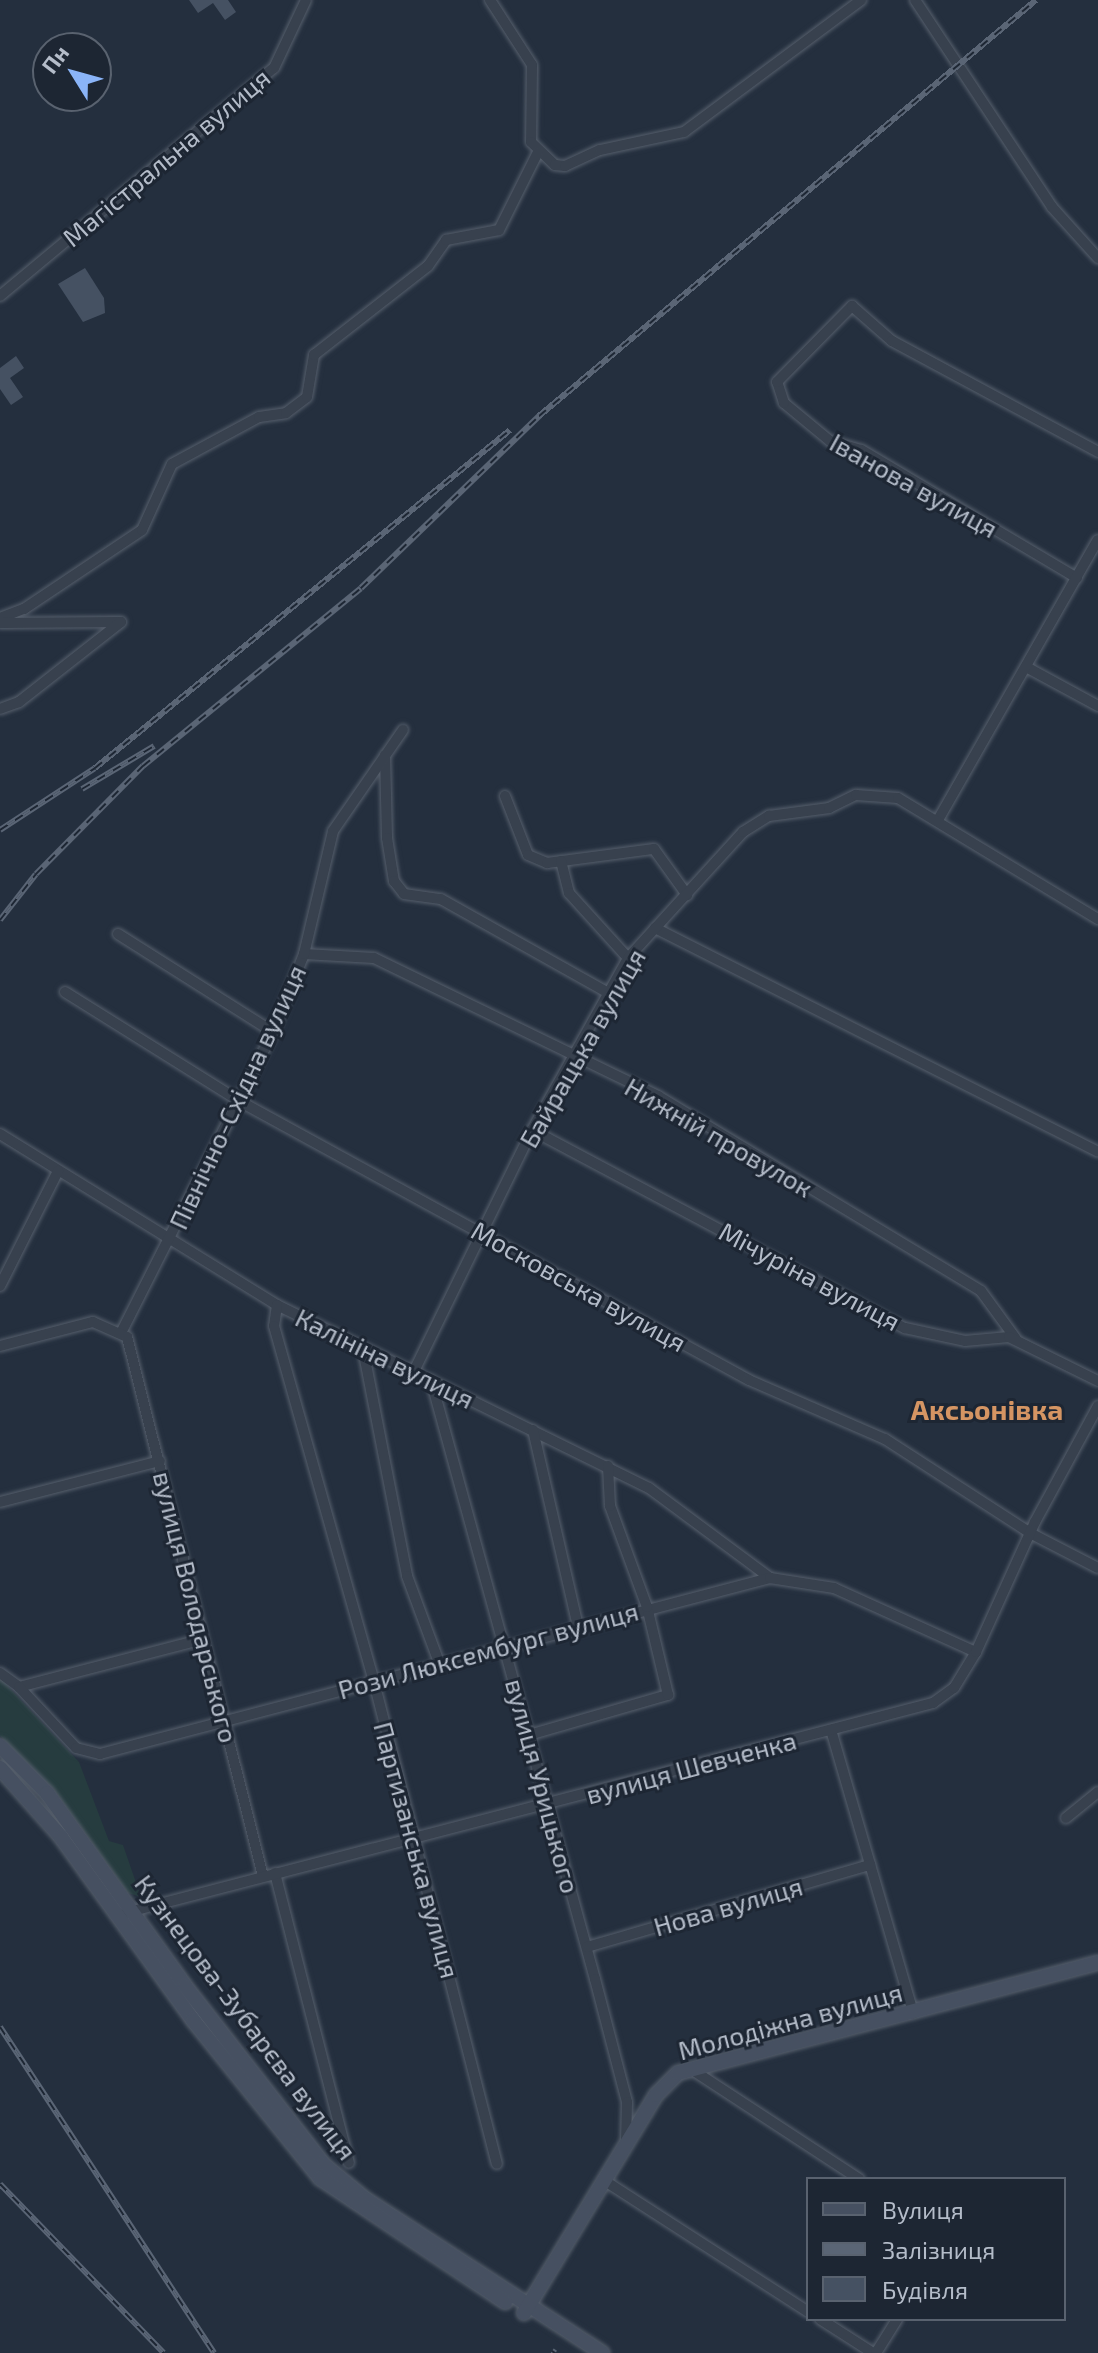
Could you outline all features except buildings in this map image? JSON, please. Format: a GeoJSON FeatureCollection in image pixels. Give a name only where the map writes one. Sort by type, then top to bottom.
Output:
{"type":"FeatureCollection","features":[{"type":"Feature","properties":{"kind":"main road","name":"Кузнецова-Зубарєва вулиця"},"geometry":{"type":"LineString","coordinates":[[0,1746],[47,1793],[124,1914]]}},
{"type":"Feature","properties":{"kind":"main road","name":"Кузнецова-Зубарєва вулиця"},"geometry":{"type":"LineString","coordinates":[[0,1768],[61,1837],[336,2176],[526,2310]]}},
{"type":"Feature","properties":{"kind":"main road","name":"Молодіжна вулиця"},"geometry":{"type":"LineString","coordinates":[[526,2310],[662,2086],[691,2069],[1098,1963]]}},
{"type":"Feature","properties":{"kind":"main road"},"geometry":{"type":"LineString","coordinates":[[526,2310],[586,2353]]}},
{"type":"Feature","properties":{"kind":"main road"},"geometry":{"type":"LineString","coordinates":[[526,2310],[602,2353]]}},
{"type":"Feature","properties":{"kind":"street","name":"Магістральна вулиця"},"geometry":{"type":"LineString","coordinates":[[0,296],[274,68],[306,0]]}},
{"type":"Feature","properties":{"kind":"street"},"geometry":{"type":"LineString","coordinates":[[0,621],[24,609],[142,530],[172,464],[259,417],[286,413],[307,397],[314,355],[428,266],[446,240],[499,230],[538,152],[531,130],[532,65],[490,0]]}},
{"type":"Feature","properties":{"kind":"street"},"geometry":{"type":"LineString","coordinates":[[538,152],[565,166],[600,150],[684,132],[861,0]]}},
{"type":"Feature","properties":{"kind":"street"},"geometry":{"type":"LineString","coordinates":[[915,0],[1052,207],[1098,258]]}},
{"type":"Feature","properties":{"kind":"street","name":"Іванова вулиця"},"geometry":{"type":"LineString","coordinates":[[1077,578],[861,450],[830,441],[784,403],[777,382],[852,306],[892,341],[1098,452]]}},
{"type":"Feature","properties":{"kind":"street"},"geometry":{"type":"LineString","coordinates":[[938,820],[1077,578],[1093,560],[1098,540]]}},
{"type":"Feature","properties":{"kind":"street"},"geometry":{"type":"LineString","coordinates":[[0,621],[121,622],[19,702],[0,709]]}},
{"type":"Feature","properties":{"kind":"street"},"geometry":{"type":"LineString","coordinates":[[1028,668],[1098,706]]}},
{"type":"Feature","properties":{"kind":"street","name":"Північно-Східна вулиця"},"geometry":{"type":"LineString","coordinates":[[124,1335],[273,1032],[304,954],[333,831],[403,730]]}},
{"type":"Feature","properties":{"kind":"street"},"geometry":{"type":"LineString","coordinates":[[385,753],[387,838],[394,881],[404,894],[441,899],[610,994]]}},
{"type":"Feature","properties":{"kind":"street","name":"Байрацька вулиця"},"geometry":{"type":"LineString","coordinates":[[415,1369],[532,1130],[628,958],[743,832],[769,816],[829,808],[856,795],[881,795],[938,820],[1098,919]]}},
{"type":"Feature","properties":{"kind":"street"},"geometry":{"type":"LineString","coordinates":[[505,796],[528,855],[561,861],[654,849],[687,895]]}},
{"type":"Feature","properties":{"kind":"street"},"geometry":{"type":"LineString","coordinates":[[561,861],[569,893],[628,958]]}},
{"type":"Feature","properties":{"kind":"street"},"geometry":{"type":"LineString","coordinates":[[655,928],[1098,1152]]}},
{"type":"Feature","properties":{"kind":"street"},"geometry":{"type":"LineString","coordinates":[[118,934],[273,1032]]}},
{"type":"Feature","properties":{"kind":"street","name":"Нижній провулок"},"geometry":{"type":"LineString","coordinates":[[304,954],[374,958],[572,1060],[658,1096],[981,1291],[1016,1339]]}},
{"type":"Feature","properties":{"kind":"street","name":"Московська вулиця"},"geometry":{"type":"LineString","coordinates":[[65,992],[241,1102],[749,1380],[885,1439],[1032,1534],[1098,1568]]}},
{"type":"Feature","properties":{"kind":"street","name":"Мічуріна вулиця"},"geometry":{"type":"LineString","coordinates":[[532,1130],[905,1328],[965,1341],[991,1335],[1016,1339],[1098,1381]]}},
{"type":"Feature","properties":{"kind":"street","name":"Калініна вулиця"},"geometry":{"type":"LineString","coordinates":[[0,1134],[277,1305],[363,1349],[415,1369],[431,1380],[608,1466],[693,1518],[770,1578]]}},
{"type":"Feature","properties":{"kind":"street"},"geometry":{"type":"LineString","coordinates":[[0,1286],[58,1171]]}},
{"type":"Feature","properties":{"kind":"street","name":"Партизанська вулиця"},"geometry":{"type":"LineString","coordinates":[[277,1305],[274,1326],[374,1682],[497,2164]]}},
{"type":"Feature","properties":{"kind":"street"},"geometry":{"type":"LineString","coordinates":[[0,1346],[93,1322],[124,1335]]}},
{"type":"Feature","properties":{"kind":"street","name":"вулиця Володарського"},"geometry":{"type":"LineString","coordinates":[[124,1335],[160,1461],[263,1876]]}},
{"type":"Feature","properties":{"kind":"street"},"geometry":{"type":"LineString","coordinates":[[363,1349],[407,1576],[440,1665]]}},
{"type":"Feature","properties":{"kind":"street","name":"вулиця Урицького"},"geometry":{"type":"LineString","coordinates":[[431,1380],[549,1804],[627,2102],[626,2148]]}},
{"type":"Feature","properties":{"kind":"street","name":"вулиця Шевченка"},"geometry":{"type":"LineString","coordinates":[[124,1914],[831,1730],[944,1697],[976,1652],[1098,1406]]}},
{"type":"Feature","properties":{"kind":"street"},"geometry":{"type":"LineString","coordinates":[[533,1430],[578,1627]]}},
{"type":"Feature","properties":{"kind":"street"},"geometry":{"type":"LineString","coordinates":[[0,1502],[160,1461]]}},
{"type":"Feature","properties":{"kind":"street"},"geometry":{"type":"LineString","coordinates":[[529,1735],[668,1695],[647,1607],[610,1506],[608,1466]]}},
{"type":"Feature","properties":{"kind":"street","name":"Рози Люксембург вулиця"},"geometry":{"type":"LineString","coordinates":[[19,1687],[84,1754],[225,1723],[505,1649],[647,1607],[770,1578],[834,1588],[976,1652]]}},
{"type":"Feature","properties":{"kind":"street"},"geometry":{"type":"LineString","coordinates":[[0,1673],[19,1687],[203,1639]]}},
{"type":"Feature","properties":{"kind":"street"},"geometry":{"type":"LineString","coordinates":[[831,1730],[913,2013]]}},
{"type":"Feature","properties":{"kind":"street"},"geometry":{"type":"LineString","coordinates":[[1066,1818],[1098,1792]]}},
{"type":"Feature","properties":{"kind":"street","name":"Нова вулиця"},"geometry":{"type":"LineString","coordinates":[[587,1947],[870,1865]]}},
{"type":"Feature","properties":{"kind":"street"},"geometry":{"type":"LineString","coordinates":[[275,1873],[349,2163]]}},
{"type":"Feature","properties":{"kind":"street"},"geometry":{"type":"LineString","coordinates":[[691,2069],[856,2177]]}},
{"type":"Feature","properties":{"kind":"street"},"geometry":{"type":"LineString","coordinates":[[605,2181],[806,2311]]}},
{"type":"Feature","properties":{"kind":"street"},"geometry":{"type":"LineString","coordinates":[[823,2321],[875,2353],[896,2321]]}},
{"type":"Feature","properties":{"kind":"green space"},"geometry":{"type":"Polygon","coordinates":[[[0,1678],[79,1762],[109,1841],[123,1845],[141,1897],[128,1893],[53,1788],[0,1736],[0,1678]]]}},
{"type":"Feature","properties":{"kind":"railway"},"geometry":{"type":"LineString","coordinates":[[0,920],[36,874],[143,766],[361,588],[539,416],[1036,0]]}},
{"type":"Feature","properties":{"kind":"railway"},"geometry":{"type":"LineString","coordinates":[[0,830],[95,768],[510,430]]}},
{"type":"Feature","properties":{"kind":"railway"},"geometry":{"type":"LineString","coordinates":[[82,789],[154,746]]}},
{"type":"Feature","properties":{"kind":"railway"},"geometry":{"type":"LineString","coordinates":[[0,2027],[214,2353]]}},
{"type":"Feature","properties":{"kind":"railway"},"geometry":{"type":"LineString","coordinates":[[0,2184],[164,2353]]}},
{"type":"Feature","properties":{"kind":"district","name":"Аксьонівка"},"geometry":{"type":"Point","coordinates":[987,1409]}}]}
